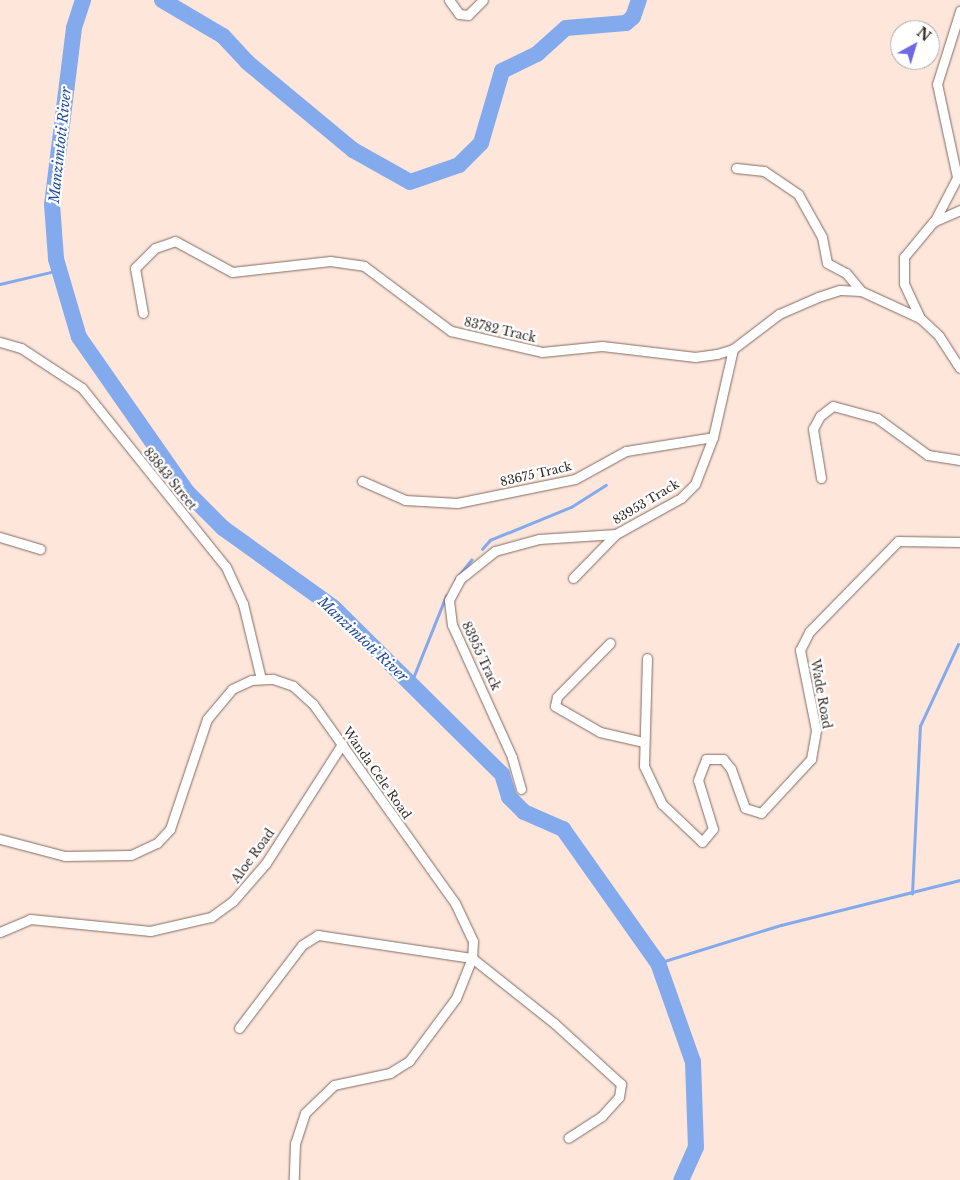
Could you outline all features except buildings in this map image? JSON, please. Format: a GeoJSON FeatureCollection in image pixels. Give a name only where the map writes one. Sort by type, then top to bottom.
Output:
{"type":"FeatureCollection","features":[{"type":"Feature","properties":{"kind":"street"},"geometry":{"type":"LineString","coordinates":[[449,0],[460,14],[468,15],[483,0]]}},
{"type":"Feature","properties":{"kind":"street"},"geometry":{"type":"LineString","coordinates":[[920,318],[904,283],[902,262],[934,222],[958,175],[937,84],[960,12]]}},
{"type":"Feature","properties":{"kind":"street"},"geometry":{"type":"LineString","coordinates":[[736,168],[764,172],[798,194],[822,237],[827,262],[846,273],[861,292]]}},
{"type":"Feature","properties":{"kind":"street"},"geometry":{"type":"LineString","coordinates":[[934,222],[960,210]]}},
{"type":"Feature","properties":{"kind":"street","name":"83782 Track"},"geometry":{"type":"LineString","coordinates":[[142,313],[135,268],[155,248],[175,241],[232,272],[330,261],[364,266],[451,331],[535,351],[602,346],[695,357],[733,349],[778,314],[830,292],[861,292],[920,318],[939,336],[960,368]]}},
{"type":"Feature","properties":{"kind":"street","name":"83843 Street"},"geometry":{"type":"LineString","coordinates":[[0,342],[21,348],[82,388],[226,568],[243,604],[261,679]]}},
{"type":"Feature","properties":{"kind":"street","name":"83953 Track"},"geometry":{"type":"LineString","coordinates":[[573,578],[616,534],[687,493],[705,464],[733,349]]}},
{"type":"Feature","properties":{"kind":"street"},"geometry":{"type":"LineString","coordinates":[[821,478],[813,429],[820,416],[833,406],[877,418],[928,455],[960,460]]}},
{"type":"Feature","properties":{"kind":"street","name":"83675 Track"},"geometry":{"type":"LineString","coordinates":[[362,481],[382,494],[405,500],[456,503],[575,479],[626,451],[713,437]]}},
{"type":"Feature","properties":{"kind":"street","name":"83955 Track"},"geometry":{"type":"LineString","coordinates":[[520,789],[512,757],[452,625],[449,600],[460,579],[495,551],[539,539],[616,534]]}},
{"type":"Feature","properties":{"kind":"street"},"geometry":{"type":"LineString","coordinates":[[0,537],[40,549]]}},
{"type":"Feature","properties":{"kind":"street","name":"Wade Road"},"geometry":{"type":"LineString","coordinates":[[647,658],[643,742],[653,790],[684,828],[702,842],[713,828],[698,780],[706,759],[722,758],[731,769],[746,808],[754,813],[766,811],[816,750],[800,650],[809,632],[898,541],[960,542]]}},
{"type":"Feature","properties":{"kind":"street"},"geometry":{"type":"LineString","coordinates":[[610,644],[557,697],[555,706],[600,732],[643,742]]}},
{"type":"Feature","properties":{"kind":"street","name":"Wanda Cele Road"},"geometry":{"type":"LineString","coordinates":[[0,839],[88,859],[116,859],[157,843],[180,809],[207,719],[232,689],[261,679],[283,681],[301,692],[342,744],[455,903],[473,941],[472,958],[456,998],[422,1050],[398,1069],[334,1085],[316,1100],[298,1130],[294,1157],[294,1180]]}},
{"type":"Feature","properties":{"kind":"street","name":"Aloe Road"},"geometry":{"type":"LineString","coordinates":[[0,932],[30,919],[150,930],[211,917],[233,902],[266,863],[342,744]]}},
{"type":"Feature","properties":{"kind":"street"},"geometry":{"type":"LineString","coordinates":[[239,1028],[302,945],[318,935],[472,958],[554,1022],[621,1084],[619,1097],[602,1116],[568,1138]]}},
{"type":"Feature","properties":{"kind":"waterway","name":"Manzimtoti River"},"geometry":{"type":"LineString","coordinates":[[83,0],[74,28],[52,204],[56,259],[79,337],[187,492],[223,528],[333,607],[502,774],[509,797],[524,812],[563,829],[658,963],[693,1062],[696,1147],[681,1180]]}},
{"type":"Feature","properties":{"kind":"waterway","name":"Manzimtoti River"},"geometry":{"type":"LineString","coordinates":[[162,0],[223,36],[247,62],[353,150],[410,182],[459,165],[481,143],[502,71],[537,54],[566,28],[626,23],[633,17],[639,0]]}},
{"type":"Feature","properties":{"kind":"waterway"},"geometry":{"type":"LineString","coordinates":[[0,284],[59,270]]}},
{"type":"Feature","properties":{"kind":"waterway"},"geometry":{"type":"LineString","coordinates":[[482,549],[490,540],[571,507],[606,485]]}},
{"type":"Feature","properties":{"kind":"waterway"},"geometry":{"type":"LineString","coordinates":[[455,580],[471,560]]}},
{"type":"Feature","properties":{"kind":"waterway"},"geometry":{"type":"LineString","coordinates":[[411,683],[446,596]]}},
{"type":"Feature","properties":{"kind":"waterway"},"geometry":{"type":"LineString","coordinates":[[912,894],[920,726],[958,644]]}},
{"type":"Feature","properties":{"kind":"waterway"},"geometry":{"type":"LineString","coordinates":[[658,963],[781,925],[960,880]]}}]}
